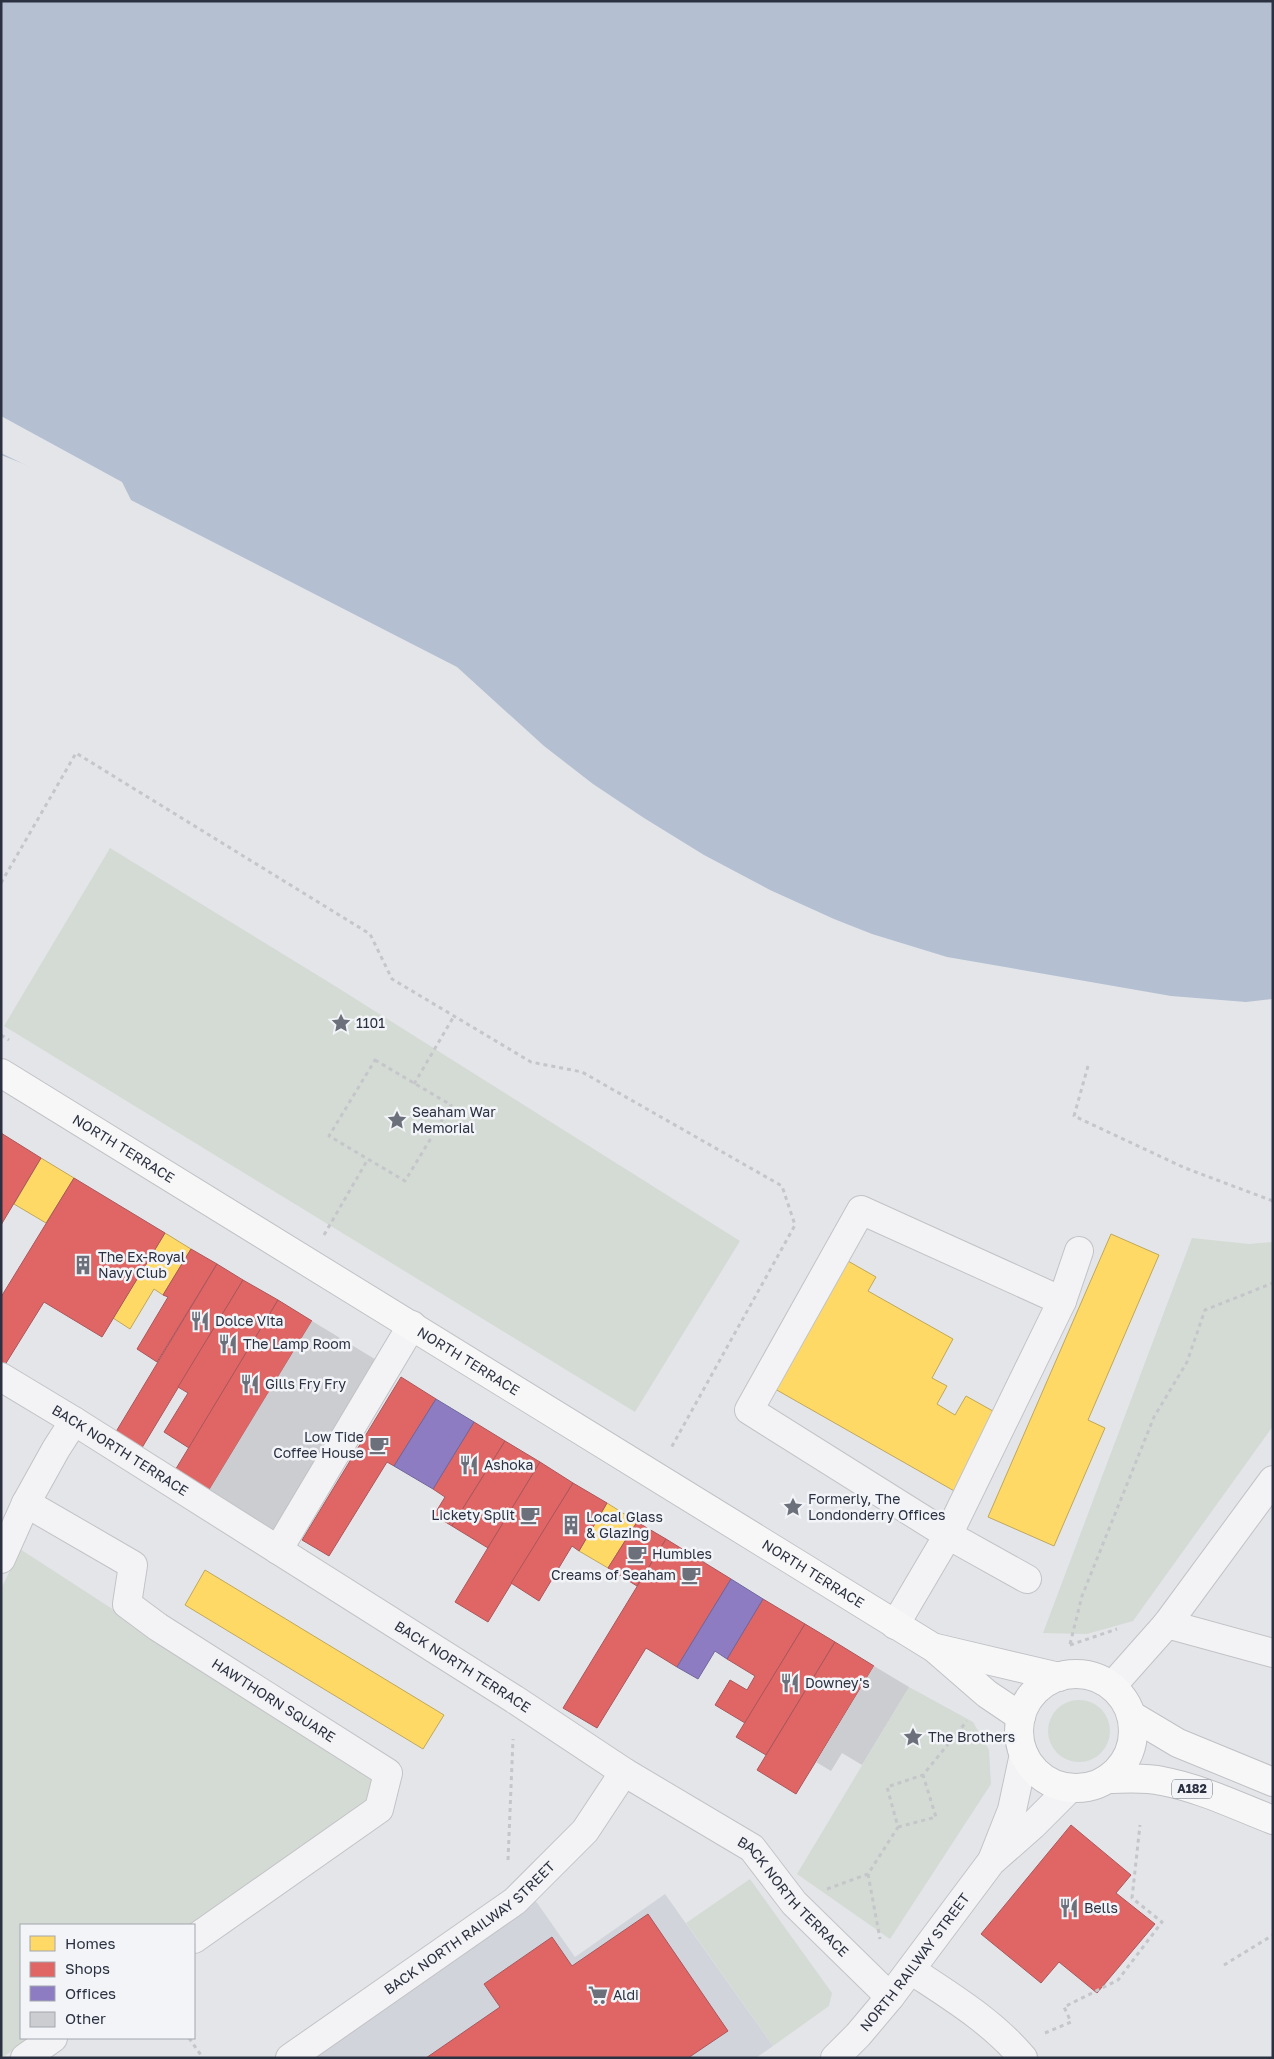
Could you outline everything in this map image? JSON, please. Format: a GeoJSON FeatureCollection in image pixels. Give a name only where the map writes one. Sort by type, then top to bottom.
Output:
{"type":"FeatureCollection","features":[{"type":"Feature","properties":{"kind":"main road","name":"NORTH TERRACE"},"geometry":{"type":"LineString","coordinates":[[1,1073],[934,1648],[987,1694],[1021,1717]]}},
{"type":"Feature","properties":{"kind":"main road","name":"NORTH TERRACE"},"geometry":{"type":"LineString","coordinates":[[934,1648],[1059,1677]]}},
{"type":"Feature","properties":{"kind":"main road"},"geometry":{"type":"LineString","coordinates":[[1077,1674],[1096,1677],[1112,1686],[1124,1699],[1132,1715],[1134,1733],[1130,1751],[1122,1766],[1107,1779],[1090,1787],[1070,1788],[1051,1783],[1034,1770],[1024,1754],[1019,1735],[1021,1717],[1029,1699],[1042,1685],[1059,1677],[1077,1674]]}},
{"type":"Feature","properties":{"kind":"main road","name":"A182"},"geometry":{"type":"LineString","coordinates":[[1132,1715],[1178,1743],[1273,1782]]}},
{"type":"Feature","properties":{"kind":"main road","name":"A182"},"geometry":{"type":"LineString","coordinates":[[1107,1779],[1137,1778],[1161,1781],[1192,1789],[1273,1820]]}},
{"type":"Feature","properties":{"kind":"street"},"geometry":{"type":"LineString","coordinates":[[1027,1580],[948,1535],[749,1410],[861,1210],[1062,1301]]}},
{"type":"Feature","properties":{"kind":"street"},"geometry":{"type":"LineString","coordinates":[[895,1625],[948,1535],[1062,1301],[1079,1251]]}},
{"type":"Feature","properties":{"kind":"street"},"geometry":{"type":"LineString","coordinates":[[278,1550],[412,1325]]}},
{"type":"Feature","properties":{"kind":"street","name":"BACK NORTH TERRACE"},"geometry":{"type":"LineString","coordinates":[[1,1378],[74,1421],[514,1698],[624,1772],[752,1848],[794,1903],[890,1997]]}},
{"type":"Feature","properties":{"kind":"street"},"geometry":{"type":"LineString","coordinates":[[1,1559],[26,1503],[74,1421]]}},
{"type":"Feature","properties":{"kind":"street"},"geometry":{"type":"LineString","coordinates":[[1112,1686],[1167,1624],[1269,1492]]}},
{"type":"Feature","properties":{"kind":"street","name":"HAWTHORN SQUARE"},"geometry":{"type":"LineString","coordinates":[[26,1503],[133,1565],[127,1604],[158,1628],[388,1774],[379,1809],[195,1938]]}},
{"type":"Feature","properties":{"kind":"street"},"geometry":{"type":"LineString","coordinates":[[1167,1624],[1273,1653]]}},
{"type":"Feature","properties":{"kind":"street","name":"NORTH RAILWAY STREET"},"geometry":{"type":"LineString","coordinates":[[991,1862],[1012,1810],[1024,1754]]}},
{"type":"Feature","properties":{"kind":"street","name":"BACK NORTH RAILWAY STREET"},"geometry":{"type":"LineString","coordinates":[[290,2058],[515,1901],[585,1831],[624,1772]]}},
{"type":"Feature","properties":{"kind":"street","name":"NORTH RAILWAY STREET"},"geometry":{"type":"LineString","coordinates":[[835,2058],[858,2035],[890,1997],[991,1862],[1033,1825],[1070,1788]]}},
{"type":"Feature","properties":{"kind":"street"},"geometry":{"type":"LineString","coordinates":[[911,1970],[977,2014],[1015,2048],[1023,2058]]}},
{"type":"Feature","properties":{"kind":"street"},"geometry":{"type":"LineString","coordinates":[[25,2058],[52,2039]]}},
{"type":"Feature","properties":{"kind":"path"},"geometry":{"type":"LineString","coordinates":[[1,882],[76,753],[370,934],[392,979],[531,1062],[582,1072],[782,1186],[795,1225],[671,1449]]}},
{"type":"Feature","properties":{"kind":"path"},"geometry":{"type":"LineString","coordinates":[[414,1084],[454,1016]]}},
{"type":"Feature","properties":{"kind":"path"},"geometry":{"type":"LineString","coordinates":[[374,1060],[414,1084],[451,1106],[405,1181],[329,1136],[374,1060]]}},
{"type":"Feature","properties":{"kind":"path"},"geometry":{"type":"LineString","coordinates":[[1088,1066],[1074,1116],[1185,1168],[1273,1201]]}},
{"type":"Feature","properties":{"kind":"path"},"geometry":{"type":"LineString","coordinates":[[309,1262],[368,1159]]}},
{"type":"Feature","properties":{"kind":"path"},"geometry":{"type":"LineString","coordinates":[[1268,1199],[1273,1205]]}},
{"type":"Feature","properties":{"kind":"path"},"geometry":{"type":"LineString","coordinates":[[1070,1645],[1082,1596],[1154,1417],[1186,1362],[1205,1310],[1273,1283]]}},
{"type":"Feature","properties":{"kind":"path"},"geometry":{"type":"LineString","coordinates":[[1060,1645],[1070,1645],[1117,1629]]}},
{"type":"Feature","properties":{"kind":"path"},"geometry":{"type":"LineString","coordinates":[[898,1827],[887,1787],[923,1775],[945,1750],[987,1694]]}},
{"type":"Feature","properties":{"kind":"path"},"geometry":{"type":"LineString","coordinates":[[514,1698],[508,1876],[515,1901]]}},
{"type":"Feature","properties":{"kind":"path"},"geometry":{"type":"LineString","coordinates":[[794,1903],[868,1874],[898,1827],[936,1817],[923,1775]]}},
{"type":"Feature","properties":{"kind":"path"},"geometry":{"type":"LineString","coordinates":[[1040,2035],[1071,2022],[1064,2007],[1118,1980],[1162,1922],[1132,1898],[1140,1825]]}},
{"type":"Feature","properties":{"kind":"path"},"geometry":{"type":"LineString","coordinates":[[868,1874],[880,1940]]}},
{"type":"Feature","properties":{"kind":"path"},"geometry":{"type":"LineString","coordinates":[[1224,1966],[1273,1935]]}},
{"type":"Feature","properties":{"kind":"path"},"geometry":{"type":"LineString","coordinates":[[190,2039],[203,2058]]}},
{"type":"Feature","properties":{"kind":"shaded area"},"geometry":{"type":"Polygon","coordinates":[[[110,848],[335,986],[740,1241],[635,1412],[4,1026],[110,848]]]}},
{"type":"Feature","properties":{"kind":"shaded area"},"geometry":{"type":"Polygon","coordinates":[[[1192,1238],[1249,1244],[1273,1242],[1273,1426],[1133,1621],[1087,1634],[1043,1633],[1192,1238]]]}},
{"type":"Feature","properties":{"kind":"shaded area"},"geometry":{"type":"Polygon","coordinates":[[[20,1549],[379,1782],[376,1804],[195,1924],[20,1924],[20,2039],[31,2039],[1,2058],[1,1589],[20,1549]]]}},
{"type":"Feature","properties":{"kind":"shaded area"},"geometry":{"type":"Polygon","coordinates":[[[909,1687],[973,1722],[989,1750],[991,1784],[890,1939],[797,1874],[909,1687]]]}},
{"type":"Feature","properties":{"kind":"shaded area"},"geometry":{"type":"Polygon","coordinates":[[[1073,1700],[1085,1700],[1101,1709],[1108,1719],[1110,1731],[1108,1743],[1101,1753],[1085,1762],[1073,1762],[1062,1757],[1053,1748],[1048,1737],[1048,1725],[1053,1714],[1062,1705],[1073,1700]]]}},
{"type":"Feature","properties":{"kind":"shaded area"},"geometry":{"type":"Polygon","coordinates":[[[750,1879],[832,1993],[829,2006],[773,2046],[686,1923],[750,1879]]]}},
{"type":"Feature","properties":{"kind":"shaded area"},"geometry":{"type":"Polygon","coordinates":[[[665,1894],[773,2046],[756,2058],[304,2058],[533,1897],[575,1957],[665,1894]]]}},
{"type":"Feature","properties":{"kind":"water"},"geometry":{"type":"Polygon","coordinates":[[[1,1],[1273,1],[1273,999],[1246,1002],[1171,996],[947,957],[872,934],[834,919],[770,890],[704,855],[593,784],[544,746],[457,667],[82,475],[47,473],[1,455],[1,1]]]}},
{"type":"Feature","properties":{"kind":"pier"},"geometry":{"type":"Polygon","coordinates":[[[1,416],[122,482],[133,504],[82,477],[46,475],[1,453],[1,416]]]}},
{"type":"Feature","properties":{"kind":"building: Homes"},"geometry":{"type":"Polygon","coordinates":[[[41,1158],[74,1178],[46,1223],[14,1204],[41,1158]]]}},
{"type":"Feature","properties":{"kind":"building: Homes"},"geometry":{"type":"Polygon","coordinates":[[[165,1233],[191,1249],[163,1295],[154,1289],[130,1329],[113,1318],[165,1233]]]}},
{"type":"Feature","properties":{"kind":"building: Homes"},"geometry":{"type":"Polygon","coordinates":[[[1111,1234],[1159,1255],[1088,1420],[1105,1428],[1054,1546],[988,1517],[1111,1234]]]}},
{"type":"Feature","properties":{"kind":"building: Homes"},"geometry":{"type":"Polygon","coordinates":[[[848,1261],[876,1277],[868,1291],[953,1339],[932,1378],[947,1386],[937,1404],[955,1415],[966,1396],[1000,1415],[956,1492],[775,1389],[848,1261]]]}},
{"type":"Feature","properties":{"kind":"building: Homes"},"geometry":{"type":"Polygon","coordinates":[[[607,1503],[637,1522],[608,1568],[579,1551],[607,1503]]]}},
{"type":"Feature","properties":{"kind":"building: Homes"},"geometry":{"type":"Polygon","coordinates":[[[205,1570],[444,1715],[423,1749],[185,1605],[205,1570]]]}},
{"type":"Feature","properties":{"kind":"building: Shops"},"geometry":{"type":"Polygon","coordinates":[[[1,1133],[41,1158],[1,1225],[1,1133]]]}},
{"type":"Feature","properties":{"kind":"building: Shops","name":"The Ex-Royal Navy Club"},"geometry":{"type":"Polygon","coordinates":[[[74,1178],[165,1233],[102,1337],[44,1302],[3,1368],[1,1367],[1,1297],[74,1178]]]}},
{"type":"Feature","properties":{"kind":"building: Shops"},"geometry":{"type":"Polygon","coordinates":[[[191,1249],[217,1264],[157,1362],[137,1349],[168,1297],[163,1295],[191,1249]]]}},
{"type":"Feature","properties":{"kind":"building: Shops","name":"Dolce Vita"},"geometry":{"type":"Polygon","coordinates":[[[217,1264],[243,1280],[140,1451],[114,1435],[217,1264]]]}},
{"type":"Feature","properties":{"kind":"building: Shops","name":"The Lamp Room"},"geometry":{"type":"Polygon","coordinates":[[[243,1280],[278,1300],[189,1448],[164,1432],[188,1393],[178,1387],[243,1280]]]}},
{"type":"Feature","properties":{"kind":"building: Shops","name":"Gills Fry Fry"},"geometry":{"type":"Polygon","coordinates":[[[278,1300],[312,1321],[208,1492],[174,1472],[278,1300]]]}},
{"type":"Feature","properties":{"kind":"building: Shops"},"geometry":{"type":"Polygon","coordinates":[[[401,1377],[436,1399],[394,1466],[387,1462],[329,1556],[302,1540],[401,1377]]]}},
{"type":"Feature","properties":{"kind":"building: Shops","name":"Ashoka"},"geometry":{"type":"Polygon","coordinates":[[[474,1422],[505,1441],[452,1526],[434,1515],[445,1497],[433,1489],[474,1422]]]}},
{"type":"Feature","properties":{"kind":"building: Shops"},"geometry":{"type":"Polygon","coordinates":[[[505,1441],[540,1462],[488,1548],[452,1526],[505,1441]]]}},
{"type":"Feature","properties":{"kind":"building: Shops","name":"Lickety Split"},"geometry":{"type":"Polygon","coordinates":[[[540,1462],[573,1483],[488,1622],[455,1602],[540,1462]]]}},
{"type":"Feature","properties":{"kind":"building: Shops","name":"Local Glass & Glazing"},"geometry":{"type":"Polygon","coordinates":[[[573,1483],[607,1503],[579,1551],[572,1546],[539,1601],[511,1583],[573,1483]]]}},
{"type":"Feature","properties":{"kind":"building: Shops","name":"Humbles"},"geometry":{"type":"Polygon","coordinates":[[[637,1522],[666,1539],[637,1586],[608,1568],[637,1522]]]}},
{"type":"Feature","properties":{"kind":"building: Shops"},"geometry":{"type":"Polygon","coordinates":[[[666,1539],[731,1579],[677,1667],[646,1648],[597,1728],[563,1708],[666,1539]]]}},
{"type":"Feature","properties":{"kind":"building: Shops"},"geometry":{"type":"Polygon","coordinates":[[[763,1599],[805,1624],[745,1723],[715,1705],[730,1680],[747,1690],[755,1676],[727,1659],[763,1599]]]}},
{"type":"Feature","properties":{"kind":"building: Shops","name":"Downey's"},"geometry":{"type":"Polygon","coordinates":[[[805,1624],[835,1642],[766,1755],[736,1737],[805,1624]]]}},
{"type":"Feature","properties":{"kind":"building: Shops"},"geometry":{"type":"Polygon","coordinates":[[[835,1642],[874,1666],[796,1794],[757,1770],[835,1642]]]}},
{"type":"Feature","properties":{"kind":"building: Shops","name":"Bells"},"geometry":{"type":"Polygon","coordinates":[[[1071,1825],[1131,1875],[1116,1893],[1155,1924],[1097,1993],[1059,1962],[1041,1983],[981,1934],[1071,1825]]]}},
{"type":"Feature","properties":{"kind":"building: Shops","name":"Aldi"},"geometry":{"type":"Polygon","coordinates":[[[648,1914],[728,2031],[688,2058],[426,2058],[500,2007],[484,1984],[552,1937],[572,1966],[648,1914]]]}},
{"type":"Feature","properties":{"kind":"building: Offices"},"geometry":{"type":"Polygon","coordinates":[[[436,1399],[474,1422],[433,1489],[394,1466],[436,1399]]]}},
{"type":"Feature","properties":{"kind":"building: Offices"},"geometry":{"type":"Polygon","coordinates":[[[731,1579],[763,1599],[727,1659],[715,1651],[698,1679],[677,1667],[731,1579]]]}},
{"type":"Feature","properties":{"kind":"building: Other"},"geometry":{"type":"Polygon","coordinates":[[[312,1321],[378,1361],[274,1532],[208,1492],[312,1321]]]}},
{"type":"Feature","properties":{"kind":"building: Other"},"geometry":{"type":"Polygon","coordinates":[[[874,1666],[909,1687],[862,1765],[842,1753],[831,1771],[816,1762],[874,1666]]]}},
{"type":"Feature","properties":{"kind":"place","name":"1101"},"geometry":{"type":"Point","coordinates":[341,1023]}},
{"type":"Feature","properties":{"kind":"place","name":"Seaham War Memorial"},"geometry":{"type":"Point","coordinates":[397,1120]}},
{"type":"Feature","properties":{"kind":"place","name":"The Ex-Royal Navy Club"},"geometry":{"type":"Point","coordinates":[83,1265]}},
{"type":"Feature","properties":{"kind":"place","name":"Dolce Vita"},"geometry":{"type":"Point","coordinates":[200,1321]}},
{"type":"Feature","properties":{"kind":"place","name":"The Lamp Room"},"geometry":{"type":"Point","coordinates":[228,1344]}},
{"type":"Feature","properties":{"kind":"place","name":"Gills Fry Fry"},"geometry":{"type":"Point","coordinates":[250,1384]}},
{"type":"Feature","properties":{"kind":"place","name":"Low Tide Coffee House"},"geometry":{"type":"Point","coordinates":[379,1445]}},
{"type":"Feature","properties":{"kind":"place","name":"Ashoka"},"geometry":{"type":"Point","coordinates":[469,1465]}},
{"type":"Feature","properties":{"kind":"place","name":"Formerly, The Londonderry Offices"},"geometry":{"type":"Point","coordinates":[793,1507]}},
{"type":"Feature","properties":{"kind":"place","name":"Lickety Split"},"geometry":{"type":"Point","coordinates":[530,1515]}},
{"type":"Feature","properties":{"kind":"place","name":"Local Glass & Glazing"},"geometry":{"type":"Point","coordinates":[571,1525]}},
{"type":"Feature","properties":{"kind":"place","name":"Humbles"},"geometry":{"type":"Point","coordinates":[637,1554]}},
{"type":"Feature","properties":{"kind":"place","name":"Creams of Seaham"},"geometry":{"type":"Point","coordinates":[691,1575]}},
{"type":"Feature","properties":{"kind":"place","name":"Downey's"},"geometry":{"type":"Point","coordinates":[790,1683]}},
{"type":"Feature","properties":{"kind":"place","name":"The Brothers"},"geometry":{"type":"Point","coordinates":[913,1737]}},
{"type":"Feature","properties":{"kind":"place","name":"Bells"},"geometry":{"type":"Point","coordinates":[1069,1908]}},
{"type":"Feature","properties":{"kind":"place","name":"Aldi"},"geometry":{"type":"Point","coordinates":[598,1995]}}]}
